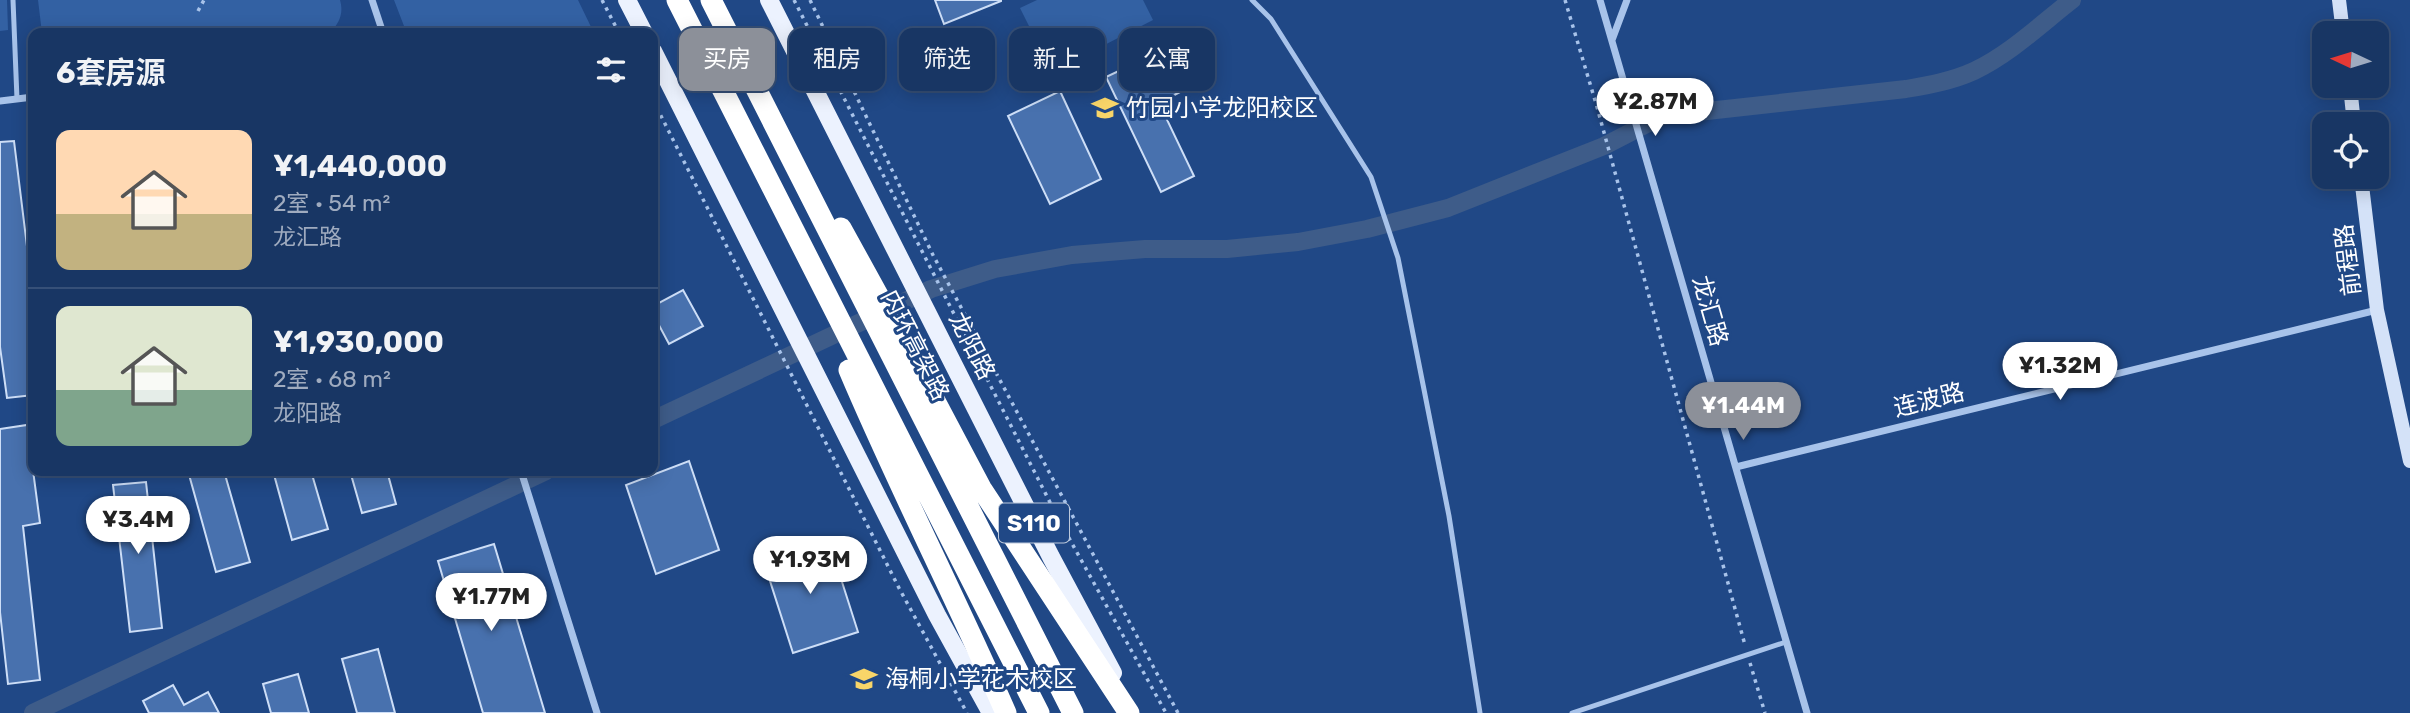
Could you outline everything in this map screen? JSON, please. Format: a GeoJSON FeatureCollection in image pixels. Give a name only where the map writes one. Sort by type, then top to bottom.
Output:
{"type":"FeatureCollection","features":[{"type":"Feature","properties":{"kind":"highway"},"geometry":{"type":"LineString","coordinates":[[677,0],[800,244],[1006,713]]}},
{"type":"Feature","properties":{"kind":"highway","name":"内环高架路"},"geometry":{"type":"LineString","coordinates":[[710,0],[898,350],[1073,713]]}},
{"type":"Feature","properties":{"kind":"highway"},"geometry":{"type":"LineString","coordinates":[[898,350],[981,488],[1129,713]]}},
{"type":"Feature","properties":{"kind":"highway"},"geometry":{"type":"LineString","coordinates":[[857,371],[1039,713]]}},
{"type":"Feature","properties":{"kind":"main road"},"geometry":{"type":"LineString","coordinates":[[627,0],[641,28]]}},
{"type":"Feature","properties":{"kind":"main road","name":"龙阳路"},"geometry":{"type":"LineString","coordinates":[[769,0],[1051,557],[1135,713]]}},
{"type":"Feature","properties":{"kind":"main road"},"geometry":{"type":"LineString","coordinates":[[658,61],[937,615],[991,713]]}},
{"type":"Feature","properties":{"kind":"street"},"geometry":{"type":"LineString","coordinates":[[372,0],[381,28]]}},
{"type":"Feature","properties":{"kind":"street","name":"龙汇路"},"geometry":{"type":"LineString","coordinates":[[1600,0],[1807,713]]}},
{"type":"Feature","properties":{"kind":"street"},"geometry":{"type":"LineString","coordinates":[[1612,40],[1627,0]]}},
{"type":"Feature","properties":{"kind":"street"},"geometry":{"type":"LineString","coordinates":[[2339,0],[2342,21]]}},
{"type":"Feature","properties":{"kind":"street"},"geometry":{"type":"LineString","coordinates":[[0,101],[28,98]]}},
{"type":"Feature","properties":{"kind":"street","name":"前程路"},"geometry":{"type":"LineString","coordinates":[[2362,189],[2376,310],[2410,461]]}},
{"type":"Feature","properties":{"kind":"street","name":"连波路"},"geometry":{"type":"LineString","coordinates":[[1736,467],[2376,310]]}},
{"type":"Feature","properties":{"kind":"street"},"geometry":{"type":"LineString","coordinates":[[523,476],[597,713]]}},
{"type":"Feature","properties":{"kind":"lane"},"geometry":{"type":"LineString","coordinates":[[13,0],[17,99]]}},
{"type":"Feature","properties":{"kind":"lane"},"geometry":{"type":"LineString","coordinates":[[1252,0],[1271,19],[1371,177],[1398,258],[1449,516],[1479,713]]}},
{"type":"Feature","properties":{"kind":"lane"},"geometry":{"type":"LineString","coordinates":[[1572,713],[1786,642]]}},
{"type":"Feature","properties":{"kind":"path"},"geometry":{"type":"LineString","coordinates":[[198,11],[204,0]]}},
{"type":"Feature","properties":{"kind":"path"},"geometry":{"type":"LineString","coordinates":[[602,0],[616,28]]}},
{"type":"Feature","properties":{"kind":"path"},"geometry":{"type":"LineString","coordinates":[[794,0],[1083,566],[1166,713]]}},
{"type":"Feature","properties":{"kind":"path"},"geometry":{"type":"LineString","coordinates":[[810,0],[933,255],[1178,713]]}},
{"type":"Feature","properties":{"kind":"path"},"geometry":{"type":"LineString","coordinates":[[1565,0],[1765,713]]}},
{"type":"Feature","properties":{"kind":"path"},"geometry":{"type":"LineString","coordinates":[[658,110],[898,588],[967,713]]}},
{"type":"Feature","properties":{"kind":"shaded area"},"geometry":{"type":"Polygon","coordinates":[[[0,0],[7,0],[8,30],[0,31],[0,0]]]}},
{"type":"Feature","properties":{"kind":"shaded area"},"geometry":{"type":"Polygon","coordinates":[[[38,0],[340,0],[341,10],[334,28],[41,28],[38,0]]]}},
{"type":"Feature","properties":{"kind":"shaded area"},"geometry":{"type":"Polygon","coordinates":[[[394,0],[578,0],[592,28],[406,28],[394,0]]]}},
{"type":"Feature","properties":{"kind":"shaded area"},"geometry":{"type":"Polygon","coordinates":[[[1037,0],[1143,0],[1153,20],[1137,28],[1119,28],[1119,38],[1105,45],[1105,28],[1030,28],[1020,8],[1037,0]]]}},
{"type":"Feature","properties":{"kind":"building"},"geometry":{"type":"Polygon","coordinates":[[[935,0],[1001,0],[1001,1],[944,24],[935,0]]]}},
{"type":"Feature","properties":{"kind":"building"},"geometry":{"type":"Polygon","coordinates":[[[1119,71],[1119,91],[1182,91],[1159,103],[1194,176],[1161,192],[1106,77],[1119,71]]]}},
{"type":"Feature","properties":{"kind":"building"},"geometry":{"type":"Polygon","coordinates":[[[1060,91],[1101,179],[1050,204],[1008,116],[1060,91]]]}},
{"type":"Feature","properties":{"kind":"building"},"geometry":{"type":"Polygon","coordinates":[[[14,141],[28,254],[28,396],[7,398],[0,347],[0,142],[14,141]]]}},
{"type":"Feature","properties":{"kind":"building"},"geometry":{"type":"Polygon","coordinates":[[[683,290],[703,326],[669,344],[658,323],[658,303],[683,290]]]}},
{"type":"Feature","properties":{"kind":"building"},"geometry":{"type":"Polygon","coordinates":[[[27,425],[28,476],[34,476],[40,523],[23,526],[40,680],[8,684],[0,612],[0,429],[27,425]]]}},
{"type":"Feature","properties":{"kind":"building"},"geometry":{"type":"Polygon","coordinates":[[[689,461],[719,550],[656,574],[626,485],[650,476],[658,476],[658,473],[689,461]]]}},
{"type":"Feature","properties":{"kind":"building"},"geometry":{"type":"Polygon","coordinates":[[[189,476],[225,476],[250,562],[216,572],[189,476]]]}},
{"type":"Feature","properties":{"kind":"building"},"geometry":{"type":"Polygon","coordinates":[[[274,476],[312,476],[328,529],[292,540],[274,476]]]}},
{"type":"Feature","properties":{"kind":"building"},"geometry":{"type":"Polygon","coordinates":[[[351,476],[388,476],[396,504],[362,513],[351,476]]]}},
{"type":"Feature","properties":{"kind":"building"},"geometry":{"type":"Polygon","coordinates":[[[146,482],[162,628],[130,632],[113,485],[146,482]]]}},
{"type":"Feature","properties":{"kind":"building"},"geometry":{"type":"Polygon","coordinates":[[[828,538],[858,632],[793,653],[763,559],[828,538]]]}},
{"type":"Feature","properties":{"kind":"building"},"geometry":{"type":"Polygon","coordinates":[[[494,544],[545,713],[483,713],[438,561],[494,544]]]}},
{"type":"Feature","properties":{"kind":"building"},"geometry":{"type":"Polygon","coordinates":[[[378,649],[395,713],[357,713],[342,659],[378,649]]]}},
{"type":"Feature","properties":{"kind":"building"},"geometry":{"type":"Polygon","coordinates":[[[298,674],[309,713],[271,713],[263,684],[298,674]]]}},
{"type":"Feature","properties":{"kind":"building"},"geometry":{"type":"Polygon","coordinates":[[[173,685],[184,705],[208,692],[219,713],[149,713],[143,701],[173,685]]]}},
{"type":"Feature","properties":{"kind":"waterway"},"geometry":{"type":"LineString","coordinates":[[658,418],[931,289],[995,269],[1072,255],[1145,249],[1227,249],[1298,242],[1367,229],[1448,208],[1604,146],[1662,116],[1906,89],[1957,77],[2000,56],[2072,0]]}},
{"type":"Feature","properties":{"kind":"waterway"},"geometry":{"type":"LineString","coordinates":[[33,713],[535,476]]}},
{"type":"Feature","properties":{"kind":"place","name":"竹园小学龙阳校区"},"geometry":{"type":"Point","coordinates":[1105,108]}},
{"type":"Feature","properties":{"kind":"place","name":"海桐小学花木校区"},"geometry":{"type":"Point","coordinates":[864,679]}}]}
